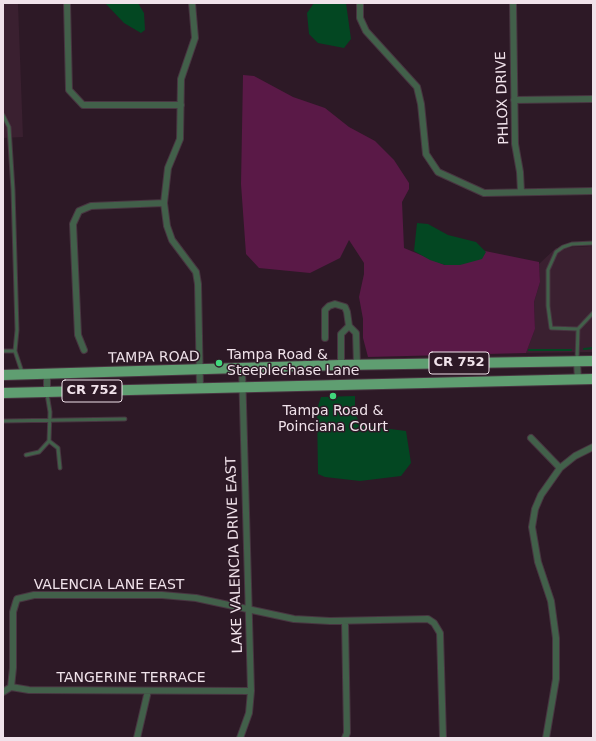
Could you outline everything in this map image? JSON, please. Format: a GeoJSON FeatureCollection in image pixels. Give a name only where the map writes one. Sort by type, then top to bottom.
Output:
{"type":"FeatureCollection","features":[{"type":"Feature","properties":{"kind":"main road","name":"TAMPA ROAD"},"geometry":{"type":"LineString","coordinates":[[3,375],[200,371],[342,365],[593,361]]}},
{"type":"Feature","properties":{"kind":"main road","name":"CR 752"},"geometry":{"type":"LineString","coordinates":[[3,393],[593,379]]}},
{"type":"Feature","properties":{"kind":"street"},"geometry":{"type":"LineString","coordinates":[[67,3],[69,90],[83,105],[181,104]]}},
{"type":"Feature","properties":{"kind":"street"},"geometry":{"type":"LineString","coordinates":[[192,3],[195,38],[181,79],[180,139],[168,168],[164,203],[167,226],[172,240],[196,272],[198,284],[200,388]]}},
{"type":"Feature","properties":{"kind":"street"},"geometry":{"type":"LineString","coordinates":[[360,3],[360,18],[366,31],[417,87],[422,104],[426,154],[433,167],[438,172],[484,193],[593,191]]}},
{"type":"Feature","properties":{"kind":"street","name":"PHLOX DRIVE"},"geometry":{"type":"LineString","coordinates":[[513,3],[515,144],[520,172],[521,192]]}},
{"type":"Feature","properties":{"kind":"street"},"geometry":{"type":"LineString","coordinates":[[514,100],[593,99]]}},
{"type":"Feature","properties":{"kind":"street"},"geometry":{"type":"LineString","coordinates":[[84,350],[78,335],[74,224],[79,211],[91,206],[164,203]]}},
{"type":"Feature","properties":{"kind":"street"},"geometry":{"type":"LineString","coordinates":[[325,338],[325,310],[329,306],[339,305],[345,307],[348,326],[356,333],[357,365]]}},
{"type":"Feature","properties":{"kind":"street"},"geometry":{"type":"LineString","coordinates":[[342,365],[340,334],[348,326]]}},
{"type":"Feature","properties":{"kind":"street"},"geometry":{"type":"LineString","coordinates":[[577,362],[578,380]]}},
{"type":"Feature","properties":{"kind":"street","name":"LAKE VALENCIA DRIVE EAST"},"geometry":{"type":"LineString","coordinates":[[240,738],[249,713],[251,691],[250,608],[242,369]]}},
{"type":"Feature","properties":{"kind":"street"},"geometry":{"type":"LineString","coordinates":[[47,374],[47,392]]}},
{"type":"Feature","properties":{"kind":"street"},"geometry":{"type":"LineString","coordinates":[[531,438],[560,468]]}},
{"type":"Feature","properties":{"kind":"street"},"geometry":{"type":"LineString","coordinates":[[546,738],[556,679],[556,638],[551,601],[538,562],[532,527],[535,509],[541,495],[560,468],[575,456],[593,447]]}},
{"type":"Feature","properties":{"kind":"street","name":"VALENCIA LANE EAST"},"geometry":{"type":"LineString","coordinates":[[11,687],[13,668],[13,612],[18,599],[34,595],[162,595],[196,598],[250,608],[294,619],[345,621],[428,619],[434,623],[440,633],[443,738]]}},
{"type":"Feature","properties":{"kind":"street"},"geometry":{"type":"LineString","coordinates":[[345,621],[347,733],[345,738]]}},
{"type":"Feature","properties":{"kind":"street"},"geometry":{"type":"LineString","coordinates":[[3,692],[11,687]]}},
{"type":"Feature","properties":{"kind":"street","name":"TANGERINE TERRACE"},"geometry":{"type":"LineString","coordinates":[[11,687],[29,690],[251,691]]}},
{"type":"Feature","properties":{"kind":"street"},"geometry":{"type":"LineString","coordinates":[[137,738],[148,691]]}},
{"type":"Feature","properties":{"kind":"lane"},"geometry":{"type":"LineString","coordinates":[[3,115],[9,127],[13,190],[17,330],[14,350],[23,375]]}},
{"type":"Feature","properties":{"kind":"lane"},"geometry":{"type":"LineString","coordinates":[[578,329],[551,328],[548,306],[548,270],[556,252],[563,247],[572,244],[593,243]]}},
{"type":"Feature","properties":{"kind":"lane"},"geometry":{"type":"LineString","coordinates":[[577,362],[578,329],[593,313]]}},
{"type":"Feature","properties":{"kind":"lane"},"geometry":{"type":"LineString","coordinates":[[588,318],[593,321]]}},
{"type":"Feature","properties":{"kind":"lane"},"geometry":{"type":"LineString","coordinates":[[3,351],[14,350]]}},
{"type":"Feature","properties":{"kind":"lane"},"geometry":{"type":"LineString","coordinates":[[26,455],[39,452],[49,441],[50,420],[47,392]]}},
{"type":"Feature","properties":{"kind":"lane"},"geometry":{"type":"LineString","coordinates":[[3,421],[125,419]]}},
{"type":"Feature","properties":{"kind":"lane"},"geometry":{"type":"LineString","coordinates":[[49,441],[58,448],[60,468]]}},
{"type":"Feature","properties":{"kind":"shaded area"},"geometry":{"type":"Polygon","coordinates":[[[3,3],[18,4],[23,137],[3,138],[3,3]]]}},
{"type":"Feature","properties":{"kind":"shaded area"},"geometry":{"type":"Polygon","coordinates":[[[105,3],[138,3],[144,13],[145,30],[141,33],[124,23],[105,3]]]}},
{"type":"Feature","properties":{"kind":"shaded area"},"geometry":{"type":"Polygon","coordinates":[[[314,3],[346,3],[351,39],[344,48],[318,43],[309,34],[307,13],[314,3]]]}},
{"type":"Feature","properties":{"kind":"shaded area"},"geometry":{"type":"Polygon","coordinates":[[[243,75],[254,76],[293,97],[325,108],[349,127],[375,141],[394,160],[409,183],[409,189],[402,202],[404,248],[445,265],[485,251],[539,262],[540,282],[534,302],[535,329],[526,353],[368,357],[363,338],[363,319],[359,297],[364,274],[364,263],[349,240],[340,258],[310,273],[259,268],[246,254],[241,184],[243,75]]]}},
{"type":"Feature","properties":{"kind":"shaded area"},"geometry":{"type":"Polygon","coordinates":[[[417,223],[428,224],[448,235],[476,242],[486,252],[482,259],[460,265],[445,265],[430,260],[414,251],[417,223]]]}},
{"type":"Feature","properties":{"kind":"shaded area"},"geometry":{"type":"Polygon","coordinates":[[[593,246],[593,352],[526,353],[535,329],[534,302],[540,282],[539,264],[556,248],[593,246]]]}},
{"type":"Feature","properties":{"kind":"shaded area"},"geometry":{"type":"Polygon","coordinates":[[[355,396],[355,413],[359,422],[367,426],[406,431],[411,463],[401,476],[360,481],[325,477],[318,474],[317,409],[321,397],[355,396]]]}},
{"type":"Feature","properties":{"kind":"waterway"},"geometry":{"type":"LineString","coordinates":[[584,349],[593,348]]}},
{"type":"Feature","properties":{"kind":"waterway"},"geometry":{"type":"LineString","coordinates":[[529,350],[571,350]]}},
{"type":"Feature","properties":{"kind":"place","name":"Tampa Road & Steeplechase Lane"},"geometry":{"type":"Point","coordinates":[219,363]}},
{"type":"Feature","properties":{"kind":"place","name":"Tampa Road & Poinciana Court"},"geometry":{"type":"Point","coordinates":[333,396]}}]}
